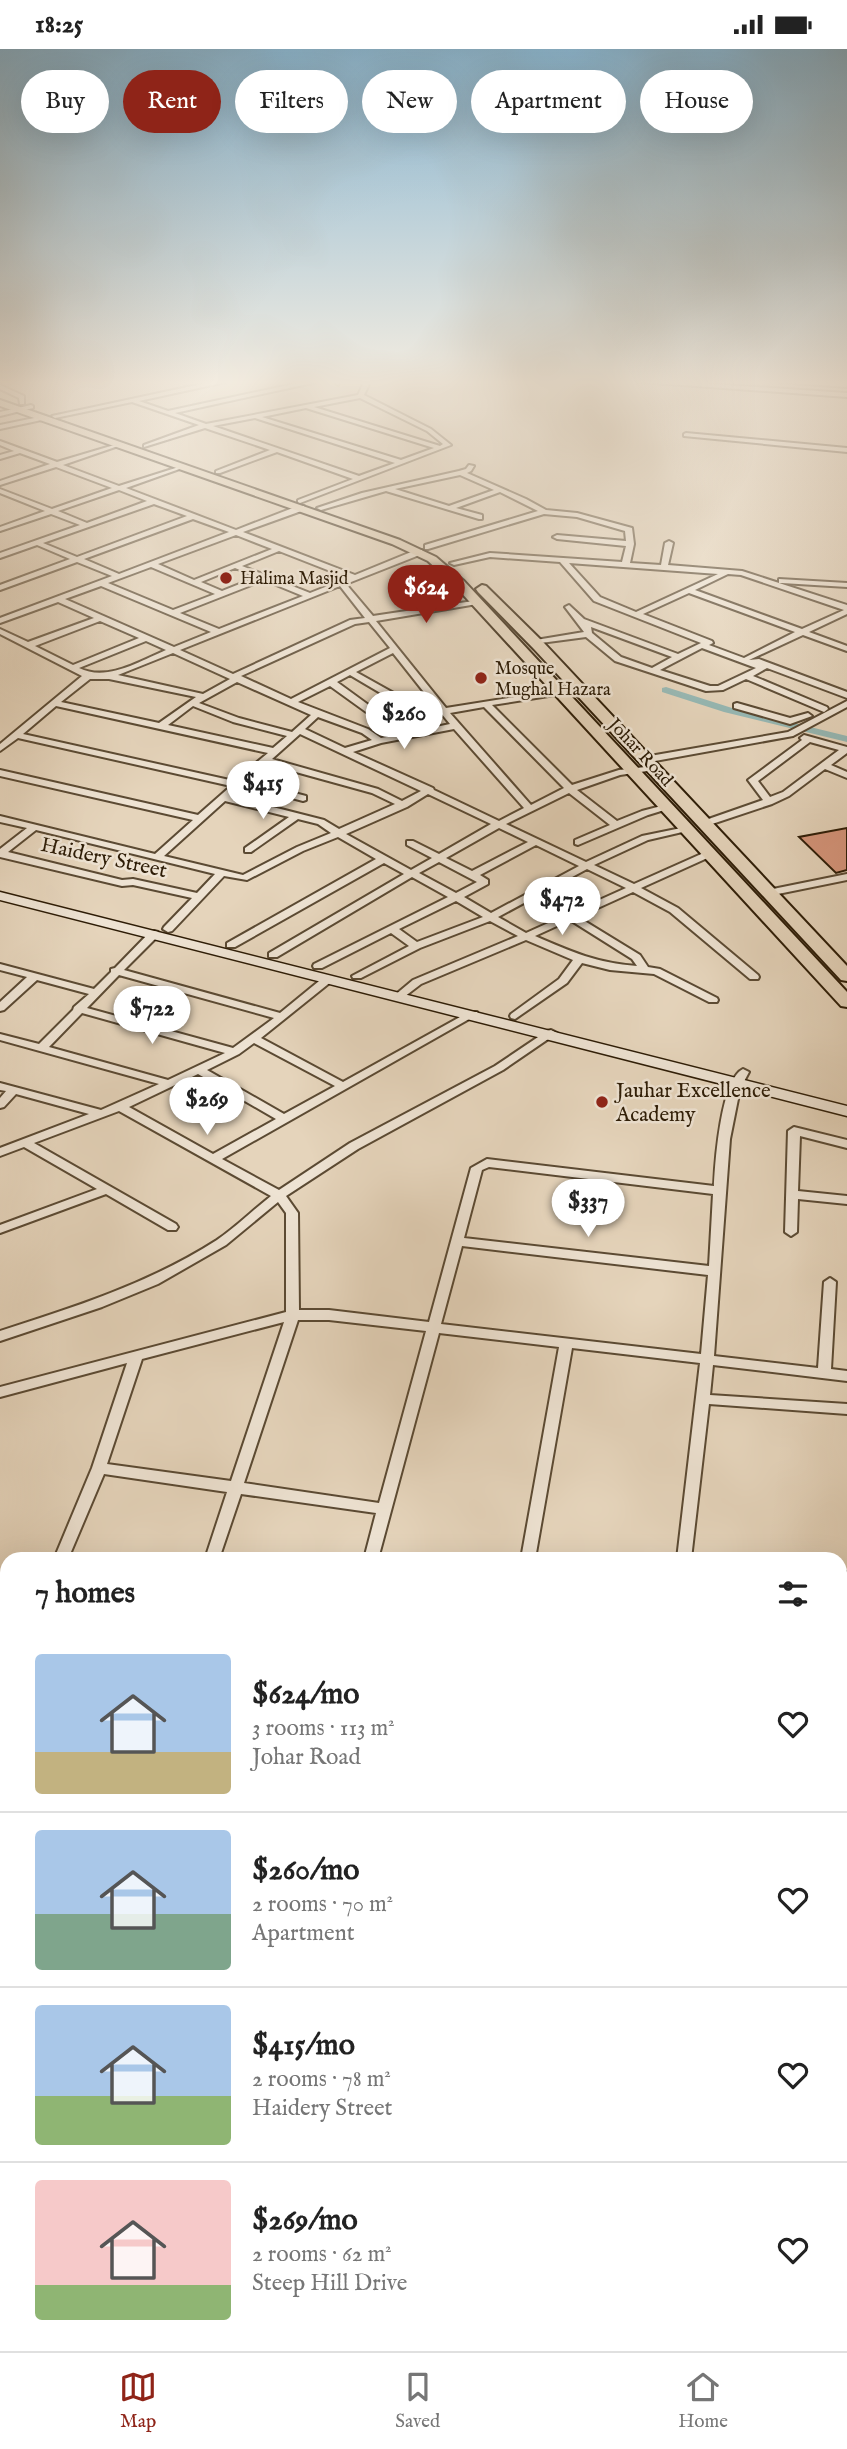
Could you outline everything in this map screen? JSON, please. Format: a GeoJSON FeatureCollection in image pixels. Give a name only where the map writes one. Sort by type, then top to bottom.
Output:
{"type":"FeatureCollection","features":[{"type":"Feature","properties":{"kind":"main road","name":"Johar Road"},"geometry":{"type":"LineString","coordinates":[[249,487],[321,508],[454,563],[536,642],[847,976]]}},
{"type":"Feature","properties":{"kind":"main road","name":"Johar Road"},"geometry":{"type":"LineString","coordinates":[[258,487],[423,549],[561,691],[847,1002]]}},
{"type":"Feature","properties":{"kind":"street"},"geometry":{"type":"LineString","coordinates":[[0,621],[237,531],[337,487]]}},
{"type":"Feature","properties":{"kind":"street"},"geometry":{"type":"LineString","coordinates":[[321,508],[392,487]]}},
{"type":"Feature","properties":{"kind":"street"},"geometry":{"type":"LineString","coordinates":[[493,487],[544,512],[582,516],[629,530],[630,544],[626,563]]}},
{"type":"Feature","properties":{"kind":"street"},"geometry":{"type":"LineString","coordinates":[[0,530],[119,488],[354,576]]}},
{"type":"Feature","properties":{"kind":"street"},"geometry":{"type":"LineString","coordinates":[[385,489],[479,517]]}},
{"type":"Feature","properties":{"kind":"street"},"geometry":{"type":"LineString","coordinates":[[448,508],[499,490]]}},
{"type":"Feature","properties":{"kind":"street"},"geometry":{"type":"LineString","coordinates":[[0,491],[86,526]]}},
{"type":"Feature","properties":{"kind":"street"},"geometry":{"type":"LineString","coordinates":[[0,556],[154,501]]}},
{"type":"Feature","properties":{"kind":"street"},"geometry":{"type":"LineString","coordinates":[[109,676],[423,549],[544,512]]}},
{"type":"Feature","properties":{"kind":"street"},"geometry":{"type":"LineString","coordinates":[[0,588],[194,516]]}},
{"type":"Feature","properties":{"kind":"street"},"geometry":{"type":"LineString","coordinates":[[557,537],[630,544]]}},
{"type":"Feature","properties":{"kind":"street"},"geometry":{"type":"LineString","coordinates":[[37,543],[118,576]]}},
{"type":"Feature","properties":{"kind":"street"},"geometry":{"type":"LineString","coordinates":[[664,567],[669,543]]}},
{"type":"Feature","properties":{"kind":"street"},"geometry":{"type":"LineString","coordinates":[[195,582],[280,548]]}},
{"type":"Feature","properties":{"kind":"street"},"geometry":{"type":"LineString","coordinates":[[454,563],[490,555],[626,563],[727,572],[771,581],[847,585]]}},
{"type":"Feature","properties":{"kind":"street"},"geometry":{"type":"LineString","coordinates":[[561,559],[597,599],[847,695]]}},
{"type":"Feature","properties":{"kind":"street"},"geometry":{"type":"LineString","coordinates":[[150,564],[223,594]]}},
{"type":"Feature","properties":{"kind":"street"},"geometry":{"type":"LineString","coordinates":[[236,566],[309,595]]}},
{"type":"Feature","properties":{"kind":"street"},"geometry":{"type":"LineString","coordinates":[[635,615],[727,572]]}},
{"type":"Feature","properties":{"kind":"street"},"geometry":{"type":"LineString","coordinates":[[174,613],[264,577]]}},
{"type":"Feature","properties":{"kind":"street"},"geometry":{"type":"LineString","coordinates":[[771,581],[847,610]]}},
{"type":"Feature","properties":{"kind":"street"},"geometry":{"type":"LineString","coordinates":[[341,582],[456,726],[530,809]]}},
{"type":"Feature","properties":{"kind":"street"},"geometry":{"type":"LineString","coordinates":[[101,583],[218,632]]}},
{"type":"Feature","properties":{"kind":"street"},"geometry":{"type":"LineString","coordinates":[[689,590],[847,649]]}},
{"type":"Feature","properties":{"kind":"street"},"geometry":{"type":"LineString","coordinates":[[58,599],[317,714],[365,731],[379,741]]}},
{"type":"Feature","properties":{"kind":"street"},"geometry":{"type":"LineString","coordinates":[[161,726],[192,703],[236,677],[354,622],[477,602]]}},
{"type":"Feature","properties":{"kind":"street"},"geometry":{"type":"LineString","coordinates":[[569,607],[589,630],[588,634],[618,659],[709,689],[720,688],[763,668]]}},
{"type":"Feature","properties":{"kind":"street"},"geometry":{"type":"LineString","coordinates":[[748,658],[847,610]]}},
{"type":"Feature","properties":{"kind":"street"},"geometry":{"type":"LineString","coordinates":[[29,645],[100,618]]}},
{"type":"Feature","properties":{"kind":"street"},"geometry":{"type":"LineString","coordinates":[[581,621],[677,656]]}},
{"type":"Feature","properties":{"kind":"street"},"geometry":{"type":"LineString","coordinates":[[0,631],[88,676],[109,676],[202,697]]}},
{"type":"Feature","properties":{"kind":"street"},"geometry":{"type":"LineString","coordinates":[[536,642],[588,634]]}},
{"type":"Feature","properties":{"kind":"street"},"geometry":{"type":"LineString","coordinates":[[73,668],[146,638]]}},
{"type":"Feature","properties":{"kind":"street"},"geometry":{"type":"LineString","coordinates":[[652,671],[677,656],[704,645],[841,698],[841,701],[824,709],[790,721],[737,706]]}},
{"type":"Feature","properties":{"kind":"street"},"geometry":{"type":"LineString","coordinates":[[292,702],[394,649]]}},
{"type":"Feature","properties":{"kind":"street"},"geometry":{"type":"LineString","coordinates":[[350,672],[397,699],[434,698]]}},
{"type":"Feature","properties":{"kind":"street"},"geometry":{"type":"LineString","coordinates":[[0,748],[88,676]]}},
{"type":"Feature","properties":{"kind":"street"},"geometry":{"type":"LineString","coordinates":[[746,676],[824,709]]}},
{"type":"Feature","properties":{"kind":"street"},"geometry":{"type":"LineString","coordinates":[[331,682],[405,736]]}},
{"type":"Feature","properties":{"kind":"street"},"geometry":{"type":"LineString","coordinates":[[444,711],[561,691]]}},
{"type":"Feature","properties":{"kind":"street"},"geometry":{"type":"LineString","coordinates":[[54,703],[273,751]]}},
{"type":"Feature","properties":{"kind":"street"},"geometry":{"type":"LineString","coordinates":[[192,703],[236,720],[296,732],[345,751],[632,887],[674,910],[754,977]]}},
{"type":"Feature","properties":{"kind":"street"},"geometry":{"type":"LineString","coordinates":[[273,955],[499,824],[569,789],[635,771],[648,764],[763,741],[793,732],[847,704]]}},
{"type":"Feature","properties":{"kind":"street"},"geometry":{"type":"LineString","coordinates":[[487,705],[569,789],[616,825]]}},
{"type":"Feature","properties":{"kind":"street"},"geometry":{"type":"LineString","coordinates":[[157,857],[317,714]]}},
{"type":"Feature","properties":{"kind":"street"},"geometry":{"type":"LineString","coordinates":[[345,751],[379,741],[456,726]]}},
{"type":"Feature","properties":{"kind":"street"},"geometry":{"type":"LineString","coordinates":[[793,732],[846,750]]}},
{"type":"Feature","properties":{"kind":"street"},"geometry":{"type":"LineString","coordinates":[[17,735],[303,798]]}},
{"type":"Feature","properties":{"kind":"street"},"geometry":{"type":"LineString","coordinates":[[769,802],[753,780],[809,739]]}},
{"type":"Feature","properties":{"kind":"street"},"geometry":{"type":"LineString","coordinates":[[703,824],[786,794],[846,750]]}},
{"type":"Feature","properties":{"kind":"street"},"geometry":{"type":"LineString","coordinates":[[264,759],[375,792],[404,804]]}},
{"type":"Feature","properties":{"kind":"street"},"geometry":{"type":"LineString","coordinates":[[824,765],[847,775]]}},
{"type":"Feature","properties":{"kind":"street"},"geometry":{"type":"LineString","coordinates":[[0,773],[198,818]]}},
{"type":"Feature","properties":{"kind":"street"},"geometry":{"type":"LineString","coordinates":[[0,819],[244,878],[430,790]]}},
{"type":"Feature","properties":{"kind":"street"},"geometry":{"type":"LineString","coordinates":[[222,797],[321,822],[527,936],[579,959],[610,967],[656,971],[713,1000]]}},
{"type":"Feature","properties":{"kind":"street"},"geometry":{"type":"LineString","coordinates":[[578,842],[616,825],[669,807]]}},
{"type":"Feature","properties":{"kind":"street"},"geometry":{"type":"LineString","coordinates":[[248,850],[296,817]]}},
{"type":"Feature","properties":{"kind":"street"},"geometry":{"type":"LineString","coordinates":[[0,854],[34,827]]}},
{"type":"Feature","properties":{"kind":"street"},"geometry":{"type":"LineString","coordinates":[[357,976],[416,946],[491,917],[645,838],[688,828]]}},
{"type":"Feature","properties":{"kind":"street"},"geometry":{"type":"LineString","coordinates":[[472,875],[535,842]]}},
{"type":"Feature","properties":{"kind":"street"},"geometry":{"type":"LineString","coordinates":[[318,966],[485,882],[410,843]]}},
{"type":"Feature","properties":{"kind":"street"},"geometry":{"type":"LineString","coordinates":[[404,992],[417,982],[711,853]]}},
{"type":"Feature","properties":{"kind":"street","name":"Haidery Street"},"geometry":{"type":"LineString","coordinates":[[0,854],[122,883],[133,882],[199,897]]}},
{"type":"Feature","properties":{"kind":"street"},"geometry":{"type":"LineString","coordinates":[[231,945],[384,859]]}},
{"type":"Feature","properties":{"kind":"street"},"geometry":{"type":"LineString","coordinates":[[42,1048],[116,971],[222,873]]}},
{"type":"Feature","properties":{"kind":"street"},"geometry":{"type":"LineString","coordinates":[[768,893],[847,877]]}},
{"type":"Feature","properties":{"kind":"street"},"geometry":{"type":"LineString","coordinates":[[0,886],[328,979],[516,1016],[740,1077],[847,1111]]}},
{"type":"Feature","properties":{"kind":"street"},"geometry":{"type":"LineString","coordinates":[[0,896],[273,955],[357,976],[473,1014],[847,1100]]}},
{"type":"Feature","properties":{"kind":"street"},"geometry":{"type":"LineString","coordinates":[[570,916],[636,957],[645,970]]}},
{"type":"Feature","properties":{"kind":"street"},"geometry":{"type":"LineString","coordinates":[[392,929],[416,946]]}},
{"type":"Feature","properties":{"kind":"street"},"geometry":{"type":"LineString","coordinates":[[516,1016],[563,981],[579,959]]}},
{"type":"Feature","properties":{"kind":"street"},"geometry":{"type":"LineString","coordinates":[[0,967],[95,992]]}},
{"type":"Feature","properties":{"kind":"street"},"geometry":{"type":"LineString","coordinates":[[116,971],[282,1017]]}},
{"type":"Feature","properties":{"kind":"street"},"geometry":{"type":"LineString","coordinates":[[0,1008],[35,976]]}},
{"type":"Feature","properties":{"kind":"street"},"geometry":{"type":"LineString","coordinates":[[0,1152],[120,1107],[235,1052],[328,979]]}},
{"type":"Feature","properties":{"kind":"street"},"geometry":{"type":"LineString","coordinates":[[78,1009],[235,1052]]}},
{"type":"Feature","properties":{"kind":"street"},"geometry":{"type":"LineString","coordinates":[[214,1159],[473,1014]]}},
{"type":"Feature","properties":{"kind":"street"},"geometry":{"type":"LineString","coordinates":[[0,1336],[97,1304],[153,1281],[222,1242],[279,1195],[354,1146],[499,1068],[551,1033]]}},
{"type":"Feature","properties":{"kind":"street"},"geometry":{"type":"LineString","coordinates":[[0,1037],[171,1084]]}},
{"type":"Feature","properties":{"kind":"street"},"geometry":{"type":"LineString","coordinates":[[253,1038],[344,1087]]}},
{"type":"Feature","properties":{"kind":"street"},"geometry":{"type":"LineString","coordinates":[[200,1069],[284,1119]]}},
{"type":"Feature","properties":{"kind":"street"},"geometry":{"type":"LineString","coordinates":[[685,1552],[707,1361],[719,1191],[731,1098],[740,1077]]}},
{"type":"Feature","properties":{"kind":"street"},"geometry":{"type":"LineString","coordinates":[[0,1086],[101,1114]]}},
{"type":"Feature","properties":{"kind":"street"},"geometry":{"type":"LineString","coordinates":[[0,1105],[14,1090]]}},
{"type":"Feature","properties":{"kind":"street"},"geometry":{"type":"LineString","coordinates":[[120,1107],[279,1195],[292,1213],[293,1315],[214,1552]]}},
{"type":"Feature","properties":{"kind":"street"},"geometry":{"type":"LineString","coordinates":[[791,1232],[794,1131],[847,1144]]}},
{"type":"Feature","properties":{"kind":"street"},"geometry":{"type":"LineString","coordinates":[[25,1143],[172,1227]]}},
{"type":"Feature","properties":{"kind":"street"},"geometry":{"type":"LineString","coordinates":[[373,1552],[477,1168],[481,1164],[719,1191]]}},
{"type":"Feature","properties":{"kind":"street"},"geometry":{"type":"LineString","coordinates":[[0,1229],[106,1190]]}},
{"type":"Feature","properties":{"kind":"street"},"geometry":{"type":"LineString","coordinates":[[792,1194],[847,1200]]}},
{"type":"Feature","properties":{"kind":"street"},"geometry":{"type":"LineString","coordinates":[[458,1241],[715,1271]]}},
{"type":"Feature","properties":{"kind":"street"},"geometry":{"type":"LineString","coordinates":[[824,1374],[830,1282]]}},
{"type":"Feature","properties":{"kind":"street"},"geometry":{"type":"LineString","coordinates":[[0,1392],[293,1315],[329,1315],[847,1376]]}},
{"type":"Feature","properties":{"kind":"street"},"geometry":{"type":"LineString","coordinates":[[529,1552],[566,1344]]}},
{"type":"Feature","properties":{"kind":"street"},"geometry":{"type":"LineString","coordinates":[[64,1552],[99,1468],[136,1357]]}},
{"type":"Feature","properties":{"kind":"street"},"geometry":{"type":"LineString","coordinates":[[702,1399],[847,1409]]}},
{"type":"Feature","properties":{"kind":"street"},"geometry":{"type":"LineString","coordinates":[[99,1468],[385,1509]]}},
{"type":"Feature","properties":{"kind":"building"},"geometry":{"type":"Polygon","coordinates":[[[847,828],[847,870],[836,873],[799,837],[847,828]]]}},
{"type":"Feature","properties":{"kind":"waterway"},"geometry":{"type":"LineString","coordinates":[[666,690],[728,710],[847,739]]}},
{"type":"Feature","properties":{"kind":"place","name":"Halima Masjid"},"geometry":{"type":"Point","coordinates":[226,578]}},
{"type":"Feature","properties":{"kind":"place","name":"Mosque Mughal Hazara"},"geometry":{"type":"Point","coordinates":[481,678]}},
{"type":"Feature","properties":{"kind":"place","name":"Jauhar Excellence Academy"},"geometry":{"type":"Point","coordinates":[602,1102]}}]}
